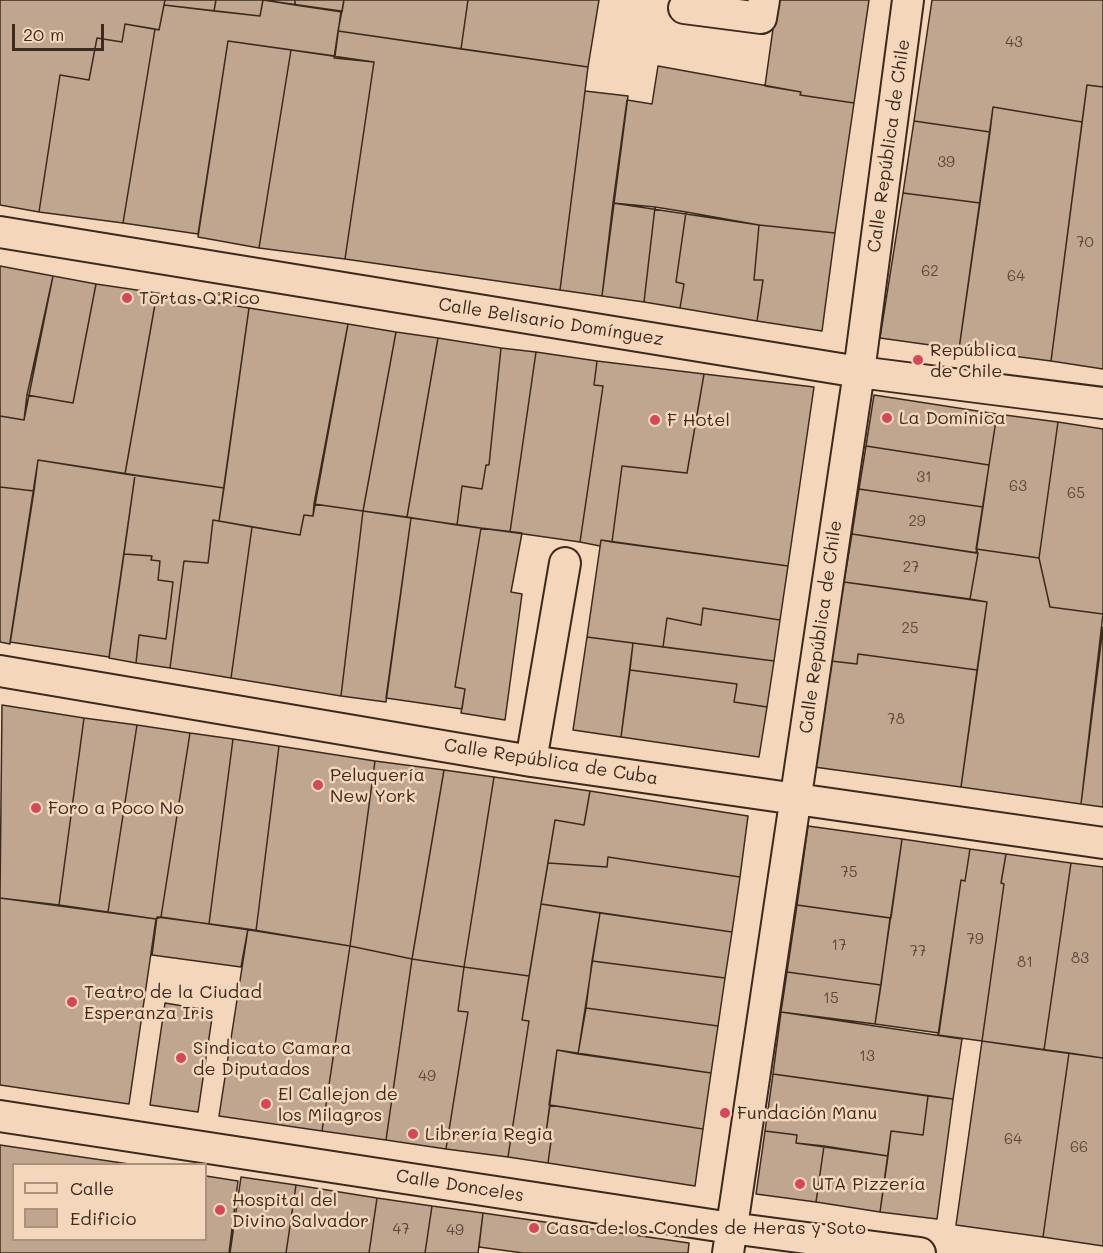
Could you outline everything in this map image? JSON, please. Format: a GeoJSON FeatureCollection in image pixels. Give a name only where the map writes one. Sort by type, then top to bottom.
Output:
{"type":"FeatureCollection","features":[{"type":"Feature","properties":{"kind":"street"},"geometry":{"type":"LineString","coordinates":[[684,8],[761,18],[764,0]]}},
{"type":"Feature","properties":{"kind":"street","name":"Calle República de Chile"},"geometry":{"type":"LineString","coordinates":[[730,1240],[859,372],[908,0]]}},
{"type":"Feature","properties":{"kind":"street","name":"Calle Belisario Domínguez"},"geometry":{"type":"LineString","coordinates":[[0,232],[859,372],[1103,403]]}},
{"type":"Feature","properties":{"kind":"street"},"geometry":{"type":"LineString","coordinates":[[531,761],[566,563]]}},
{"type":"Feature","properties":{"kind":"street","name":"Calle República de Cuba"},"geometry":{"type":"LineString","coordinates":[[0,670],[531,761],[1103,843]]}},
{"type":"Feature","properties":{"kind":"street","name":"Calle Donceles"},"geometry":{"type":"LineString","coordinates":[[0,1116],[730,1240],[920,1253]]}},
{"type":"Feature","properties":{"kind":"building"},"geometry":{"type":"Polygon","coordinates":[[[0,0],[165,0],[159,30],[125,24],[122,42],[97,38],[89,80],[60,75],[39,212],[0,205],[0,0]]]}},
{"type":"Feature","properties":{"kind":"building"},"geometry":{"type":"Polygon","coordinates":[[[165,0],[216,0],[214,11],[164,5],[165,0]]]}},
{"type":"Feature","properties":{"kind":"building"},"geometry":{"type":"Polygon","coordinates":[[[216,0],[263,0],[260,16],[214,11],[216,0]]]}},
{"type":"Feature","properties":{"kind":"building"},"geometry":{"type":"Polygon","coordinates":[[[263,0],[295,0],[295,5],[263,0]]]}},
{"type":"Feature","properties":{"kind":"building"},"geometry":{"type":"Polygon","coordinates":[[[263,0],[341,11],[335,56],[228,41],[198,234],[123,223],[155,29],[159,30],[164,5],[260,16],[263,0]]]}},
{"type":"Feature","properties":{"kind":"building"},"geometry":{"type":"Polygon","coordinates":[[[295,0],[344,0],[342,12],[295,5],[295,0]]]}},
{"type":"Feature","properties":{"kind":"building"},"geometry":{"type":"Polygon","coordinates":[[[344,0],[468,0],[461,49],[338,31],[344,0]]]}},
{"type":"Feature","properties":{"kind":"building"},"geometry":{"type":"Polygon","coordinates":[[[468,0],[599,0],[588,67],[461,49],[468,0]]]}},
{"type":"Feature","properties":{"kind":"building"},"geometry":{"type":"Polygon","coordinates":[[[777,0],[869,0],[854,103],[800,95],[801,92],[765,86],[777,0]]]}},
{"type":"Feature","properties":{"kind":"building"},"geometry":{"type":"Polygon","coordinates":[[[932,0],[1103,0],[1103,87],[1087,85],[1082,122],[993,107],[990,132],[914,121],[932,0]]]}},
{"type":"Feature","properties":{"kind":"building"},"geometry":{"type":"Polygon","coordinates":[[[125,24],[155,29],[123,223],[39,212],[60,75],[89,80],[97,38],[122,42],[125,24]]]}},
{"type":"Feature","properties":{"kind":"building"},"geometry":{"type":"Polygon","coordinates":[[[338,31],[588,67],[560,290],[345,259],[374,62],[334,58],[338,31]]]}},
{"type":"Feature","properties":{"kind":"building"},"geometry":{"type":"Polygon","coordinates":[[[228,41],[291,50],[259,248],[198,237],[228,41]]]}},
{"type":"Feature","properties":{"kind":"building"},"geometry":{"type":"Polygon","coordinates":[[[291,50],[374,62],[345,259],[259,248],[291,50]]]}},
{"type":"Feature","properties":{"kind":"building"},"geometry":{"type":"Polygon","coordinates":[[[658,66],[801,92],[800,95],[854,103],[835,233],[759,225],[613,203],[627,100],[652,104],[658,66]]]}},
{"type":"Feature","properties":{"kind":"building"},"geometry":{"type":"Polygon","coordinates":[[[1087,85],[1103,87],[1103,369],[1051,361],[1087,85]]]}},
{"type":"Feature","properties":{"kind":"building"},"geometry":{"type":"Polygon","coordinates":[[[585,91],[628,96],[602,296],[560,290],[585,91]]]}},
{"type":"Feature","properties":{"kind":"building"},"geometry":{"type":"Polygon","coordinates":[[[993,107],[1082,122],[1051,361],[959,349],[993,107]]]}},
{"type":"Feature","properties":{"kind":"building"},"geometry":{"type":"Polygon","coordinates":[[[914,121],[990,132],[980,203],[903,193],[914,121]]]}},
{"type":"Feature","properties":{"kind":"building"},"geometry":{"type":"Polygon","coordinates":[[[903,193],[980,203],[959,349],[880,338],[903,193]]]}},
{"type":"Feature","properties":{"kind":"building"},"geometry":{"type":"Polygon","coordinates":[[[613,203],[655,207],[644,302],[602,296],[613,203]]]}},
{"type":"Feature","properties":{"kind":"building"},"geometry":{"type":"Polygon","coordinates":[[[655,207],[686,212],[676,282],[684,284],[680,308],[644,302],[655,207]]]}},
{"type":"Feature","properties":{"kind":"building"},"geometry":{"type":"Polygon","coordinates":[[[686,212],[759,225],[754,280],[763,280],[757,321],[680,308],[684,284],[676,282],[686,212]]]}},
{"type":"Feature","properties":{"kind":"building"},"geometry":{"type":"Polygon","coordinates":[[[759,225],[835,233],[822,331],[757,321],[763,280],[754,280],[759,225]]]}},
{"type":"Feature","properties":{"kind":"building"},"geometry":{"type":"Polygon","coordinates":[[[0,266],[53,276],[24,420],[0,416],[0,266]]]}},
{"type":"Feature","properties":{"kind":"building"},"geometry":{"type":"Polygon","coordinates":[[[53,276],[96,284],[73,403],[27,395],[53,276]]]}},
{"type":"Feature","properties":{"kind":"building"},"geometry":{"type":"Polygon","coordinates":[[[96,284],[157,293],[125,474],[38,460],[34,491],[0,487],[0,416],[24,420],[27,395],[73,403],[96,284]]]}},
{"type":"Feature","properties":{"kind":"building"},"geometry":{"type":"Polygon","coordinates":[[[157,293],[249,308],[224,488],[125,474],[157,293]]]}},
{"type":"Feature","properties":{"kind":"building"},"geometry":{"type":"Polygon","coordinates":[[[249,308],[348,324],[313,516],[304,515],[300,535],[219,521],[249,308]]]}},
{"type":"Feature","properties":{"kind":"building"},"geometry":{"type":"Polygon","coordinates":[[[348,324],[396,332],[363,511],[314,504],[348,324]]]}},
{"type":"Feature","properties":{"kind":"building"},"geometry":{"type":"Polygon","coordinates":[[[396,332],[438,338],[407,517],[363,511],[396,332]]]}},
{"type":"Feature","properties":{"kind":"building"},"geometry":{"type":"Polygon","coordinates":[[[438,338],[501,348],[489,465],[486,465],[482,489],[462,486],[457,525],[407,517],[438,338]]]}},
{"type":"Feature","properties":{"kind":"building"},"geometry":{"type":"Polygon","coordinates":[[[501,348],[536,352],[510,532],[457,525],[462,486],[482,489],[486,465],[489,465],[501,348]]]}},
{"type":"Feature","properties":{"kind":"building"},"geometry":{"type":"Polygon","coordinates":[[[536,352],[597,361],[594,385],[603,386],[580,542],[510,532],[536,352]]]}},
{"type":"Feature","properties":{"kind":"building"},"geometry":{"type":"Polygon","coordinates":[[[597,361],[704,374],[687,473],[622,466],[612,542],[601,540],[600,546],[580,542],[603,386],[594,385],[597,361]]]}},
{"type":"Feature","properties":{"kind":"building"},"geometry":{"type":"Polygon","coordinates":[[[704,374],[814,387],[788,566],[612,542],[622,466],[687,473],[704,374]]]}},
{"type":"Feature","properties":{"kind":"building"},"geometry":{"type":"Polygon","coordinates":[[[874,395],[997,414],[989,465],[866,446],[874,395]]]}},
{"type":"Feature","properties":{"kind":"building"},"geometry":{"type":"Polygon","coordinates":[[[997,414],[1058,422],[1039,558],[976,549],[997,414]]]}},
{"type":"Feature","properties":{"kind":"building"},"geometry":{"type":"Polygon","coordinates":[[[1058,422],[1103,429],[1103,614],[1050,607],[1039,558],[1058,422]]]}},
{"type":"Feature","properties":{"kind":"building"},"geometry":{"type":"Polygon","coordinates":[[[866,446],[989,465],[983,507],[859,489],[866,446]]]}},
{"type":"Feature","properties":{"kind":"building"},"geometry":{"type":"Polygon","coordinates":[[[38,460],[135,475],[109,657],[10,642],[38,460]]]}},
{"type":"Feature","properties":{"kind":"building"},"geometry":{"type":"Polygon","coordinates":[[[135,475],[224,488],[219,521],[213,520],[208,563],[184,561],[170,668],[136,663],[139,635],[166,639],[173,582],[158,580],[160,561],[151,560],[152,556],[124,554],[135,475]]]}},
{"type":"Feature","properties":{"kind":"building"},"geometry":{"type":"Polygon","coordinates":[[[0,487],[34,491],[10,644],[0,642],[0,487]]]}},
{"type":"Feature","properties":{"kind":"building"},"geometry":{"type":"Polygon","coordinates":[[[859,489],[983,507],[976,553],[852,534],[859,489]]]}},
{"type":"Feature","properties":{"kind":"building"},"geometry":{"type":"Polygon","coordinates":[[[314,504],[363,511],[341,696],[231,678],[252,527],[300,535],[304,515],[313,516],[314,504]]]}},
{"type":"Feature","properties":{"kind":"building"},"geometry":{"type":"Polygon","coordinates":[[[363,511],[411,518],[386,702],[341,696],[363,511]]]}},
{"type":"Feature","properties":{"kind":"building"},"geometry":{"type":"Polygon","coordinates":[[[411,518],[481,528],[455,687],[465,689],[462,709],[386,698],[411,518]]]}},
{"type":"Feature","properties":{"kind":"building"},"geometry":{"type":"Polygon","coordinates":[[[213,520],[252,527],[231,678],[170,668],[184,561],[208,563],[213,520]]]}},
{"type":"Feature","properties":{"kind":"building"},"geometry":{"type":"Polygon","coordinates":[[[481,528],[522,533],[511,592],[522,594],[505,720],[461,713],[465,689],[455,687],[481,528]]]}},
{"type":"Feature","properties":{"kind":"building"},"geometry":{"type":"Polygon","coordinates":[[[852,534],[978,553],[970,599],[844,582],[852,534]]]}},
{"type":"Feature","properties":{"kind":"building"},"geometry":{"type":"Polygon","coordinates":[[[601,540],[788,566],[780,620],[703,608],[701,625],[667,618],[663,647],[587,637],[601,540]]]}},
{"type":"Feature","properties":{"kind":"building"},"geometry":{"type":"Polygon","coordinates":[[[976,549],[1039,558],[1050,607],[1103,614],[1081,804],[961,787],[987,602],[970,599],[978,553],[976,549]]]}},
{"type":"Feature","properties":{"kind":"building"},"geometry":{"type":"Polygon","coordinates":[[[124,554],[152,556],[151,560],[160,561],[158,580],[173,582],[166,639],[139,635],[136,663],[109,658],[124,554]]]}},
{"type":"Feature","properties":{"kind":"building"},"geometry":{"type":"Polygon","coordinates":[[[844,582],[987,602],[977,670],[858,654],[857,664],[831,661],[844,582]]]}},
{"type":"Feature","properties":{"kind":"building"},"geometry":{"type":"Polygon","coordinates":[[[703,608],[780,620],[774,661],[663,647],[667,618],[701,625],[703,608]]]}},
{"type":"Feature","properties":{"kind":"building"},"geometry":{"type":"Polygon","coordinates":[[[1103,627],[1103,807],[1081,804],[1103,627]]]}},
{"type":"Feature","properties":{"kind":"building"},"geometry":{"type":"Polygon","coordinates":[[[587,637],[633,643],[621,737],[573,730],[587,637]]]}},
{"type":"Feature","properties":{"kind":"building"},"geometry":{"type":"Polygon","coordinates":[[[633,643],[774,661],[767,707],[734,702],[737,684],[630,670],[633,643]]]}},
{"type":"Feature","properties":{"kind":"building"},"geometry":{"type":"Polygon","coordinates":[[[858,654],[977,670],[961,787],[814,767],[831,661],[857,664],[858,654]]]}},
{"type":"Feature","properties":{"kind":"building"},"geometry":{"type":"Polygon","coordinates":[[[630,670],[737,684],[734,702],[767,707],[759,757],[621,737],[630,670]]]}},
{"type":"Feature","properties":{"kind":"building","name":"Foro a Poco No"},"geometry":{"type":"Polygon","coordinates":[[[2,705],[84,718],[59,905],[0,898],[2,705]]]}},
{"type":"Feature","properties":{"kind":"building"},"geometry":{"type":"Polygon","coordinates":[[[84,718],[137,725],[108,912],[59,905],[84,718]]]}},
{"type":"Feature","properties":{"kind":"building"},"geometry":{"type":"Polygon","coordinates":[[[137,725],[190,733],[161,917],[156,919],[108,912],[137,725]]]}},
{"type":"Feature","properties":{"kind":"building"},"geometry":{"type":"Polygon","coordinates":[[[190,733],[233,739],[209,924],[161,917],[190,733]]]}},
{"type":"Feature","properties":{"kind":"building"},"geometry":{"type":"Polygon","coordinates":[[[233,739],[279,746],[256,931],[209,924],[233,739]]]}},
{"type":"Feature","properties":{"kind":"building"},"geometry":{"type":"Polygon","coordinates":[[[279,746],[375,761],[350,946],[256,931],[279,746]]]}},
{"type":"Feature","properties":{"kind":"building"},"geometry":{"type":"Polygon","coordinates":[[[375,761],[444,770],[412,959],[350,946],[375,761]]]}},
{"type":"Feature","properties":{"kind":"building"},"geometry":{"type":"Polygon","coordinates":[[[444,770],[494,777],[464,967],[412,959],[444,770]]]}},
{"type":"Feature","properties":{"kind":"building"},"geometry":{"type":"Polygon","coordinates":[[[494,777],[590,791],[584,825],[555,820],[529,976],[464,967],[494,777]]]}},
{"type":"Feature","properties":{"kind":"building"},"geometry":{"type":"Polygon","coordinates":[[[590,791],[748,816],[740,877],[608,857],[607,867],[548,863],[555,820],[584,825],[590,791]]]}},
{"type":"Feature","properties":{"kind":"building"},"geometry":{"type":"Polygon","coordinates":[[[808,826],[902,839],[891,918],[797,905],[808,826]]]}},
{"type":"Feature","properties":{"kind":"building"},"geometry":{"type":"Polygon","coordinates":[[[902,839],[970,849],[965,881],[961,880],[939,1033],[875,1024],[902,839]]]}},
{"type":"Feature","properties":{"kind":"building"},"geometry":{"type":"Polygon","coordinates":[[[970,849],[1006,854],[1001,883],[1004,884],[982,1041],[938,1035],[961,880],[965,881],[970,849]]]}},
{"type":"Feature","properties":{"kind":"building"},"geometry":{"type":"Polygon","coordinates":[[[1006,854],[1071,863],[1044,1050],[982,1041],[1004,884],[1001,883],[1006,854]]]}},
{"type":"Feature","properties":{"kind":"building"},"geometry":{"type":"Polygon","coordinates":[[[608,857],[740,877],[732,932],[541,904],[548,863],[607,867],[608,857]]]}},
{"type":"Feature","properties":{"kind":"building"},"geometry":{"type":"Polygon","coordinates":[[[1071,863],[1103,867],[1103,1058],[1044,1050],[1071,863]]]}},
{"type":"Feature","properties":{"kind":"building","name":"Teatro de la Ciudad Esperanza Iris"},"geometry":{"type":"Polygon","coordinates":[[[0,898],[156,919],[129,1104],[0,1085],[0,898]]]}},
{"type":"Feature","properties":{"kind":"building"},"geometry":{"type":"Polygon","coordinates":[[[541,904],[600,913],[578,1054],[557,1050],[546,1133],[552,1134],[548,1163],[508,1157],[529,1021],[522,1020],[541,904]]]}},
{"type":"Feature","properties":{"kind":"building"},"geometry":{"type":"Polygon","coordinates":[[[797,905],[890,918],[881,985],[787,972],[797,905]]]}},
{"type":"Feature","properties":{"kind":"building"},"geometry":{"type":"Polygon","coordinates":[[[600,913],[732,932],[725,978],[592,961],[600,913]]]}},
{"type":"Feature","properties":{"kind":"building"},"geometry":{"type":"Polygon","coordinates":[[[157,917],[248,929],[241,967],[152,955],[157,917]]]}},
{"type":"Feature","properties":{"kind":"building"},"geometry":{"type":"Polygon","coordinates":[[[248,929],[350,946],[322,1131],[219,1116],[248,929]]]}},
{"type":"Feature","properties":{"kind":"building"},"geometry":{"type":"Polygon","coordinates":[[[350,946],[412,959],[386,1140],[322,1131],[350,946]]]}},
{"type":"Feature","properties":{"kind":"building"},"geometry":{"type":"Polygon","coordinates":[[[412,959],[464,967],[458,1011],[468,1012],[446,1149],[386,1140],[412,959]]]}},
{"type":"Feature","properties":{"kind":"building"},"geometry":{"type":"Polygon","coordinates":[[[592,961],[725,978],[718,1026],[586,1008],[592,961]]]}},
{"type":"Feature","properties":{"kind":"building"},"geometry":{"type":"Polygon","coordinates":[[[464,967],[529,976],[522,1020],[529,1021],[508,1157],[446,1149],[468,1012],[458,1011],[464,967]]]}},
{"type":"Feature","properties":{"kind":"building"},"geometry":{"type":"Polygon","coordinates":[[[787,972],[881,985],[875,1024],[781,1012],[787,972]]]}},
{"type":"Feature","properties":{"kind":"building","name":"Sindicato Camara de Diputados"},"geometry":{"type":"Polygon","coordinates":[[[165,1003],[213,1011],[198,1112],[150,1105],[165,1003]]]}},
{"type":"Feature","properties":{"kind":"building"},"geometry":{"type":"Polygon","coordinates":[[[586,1008],[718,1026],[711,1073],[578,1054],[586,1008]]]}},
{"type":"Feature","properties":{"kind":"building"},"geometry":{"type":"Polygon","coordinates":[[[781,1012],[962,1039],[953,1099],[773,1074],[781,1012]]]}},
{"type":"Feature","properties":{"kind":"building"},"geometry":{"type":"Polygon","coordinates":[[[982,1041],[1069,1053],[1043,1237],[956,1225],[982,1041]]]}},
{"type":"Feature","properties":{"kind":"building"},"geometry":{"type":"Polygon","coordinates":[[[557,1050],[711,1073],[703,1129],[549,1105],[557,1050]]]}},
{"type":"Feature","properties":{"kind":"building"},"geometry":{"type":"Polygon","coordinates":[[[1069,1053],[1103,1058],[1103,1246],[1043,1237],[1069,1053]]]}},
{"type":"Feature","properties":{"kind":"building"},"geometry":{"type":"Polygon","coordinates":[[[773,1074],[928,1096],[923,1135],[891,1131],[888,1156],[796,1143],[797,1135],[765,1131],[773,1074]]]}},
{"type":"Feature","properties":{"kind":"building"},"geometry":{"type":"Polygon","coordinates":[[[928,1096],[953,1099],[937,1219],[880,1212],[891,1131],[923,1135],[928,1096]]]}},
{"type":"Feature","properties":{"kind":"building"},"geometry":{"type":"Polygon","coordinates":[[[550,1105],[703,1129],[695,1186],[548,1163],[552,1134],[546,1133],[550,1105]]]}},
{"type":"Feature","properties":{"kind":"building"},"geometry":{"type":"Polygon","coordinates":[[[765,1131],[797,1135],[796,1143],[824,1146],[816,1202],[756,1194],[765,1131]]]}},
{"type":"Feature","properties":{"kind":"building","name":"Hospital del Divino Salvador"},"geometry":{"type":"Polygon","coordinates":[[[0,1145],[122,1163],[12,1163],[12,1241],[207,1241],[207,1176],[238,1181],[229,1253],[0,1253],[0,1145]]]}},
{"type":"Feature","properties":{"kind":"building"},"geometry":{"type":"Polygon","coordinates":[[[824,1146],[888,1156],[880,1212],[816,1202],[824,1146]]]}},
{"type":"Feature","properties":{"kind":"building"},"geometry":{"type":"Polygon","coordinates":[[[241,1177],[296,1185],[286,1253],[230,1253],[241,1177]]]}},
{"type":"Feature","properties":{"kind":"building"},"geometry":{"type":"Polygon","coordinates":[[[296,1185],[377,1198],[369,1253],[286,1253],[296,1185]]]}},
{"type":"Feature","properties":{"kind":"building"},"geometry":{"type":"Polygon","coordinates":[[[377,1198],[432,1206],[425,1253],[369,1253],[377,1198]]]}},
{"type":"Feature","properties":{"kind":"building"},"geometry":{"type":"Polygon","coordinates":[[[432,1206],[483,1213],[478,1253],[425,1253],[432,1206]]]}},
{"type":"Feature","properties":{"kind":"building","name":"Casa de los Condes de Heras y Soto"},"geometry":{"type":"Polygon","coordinates":[[[483,1213],[689,1243],[688,1253],[523,1253],[479,1247],[483,1213]]]}},
{"type":"Feature","properties":{"kind":"place","name":"Tortas Q’Rico"},"geometry":{"type":"Point","coordinates":[127,298]}},
{"type":"Feature","properties":{"kind":"place","name":"República de Chile"},"geometry":{"type":"Point","coordinates":[918,360]}},
{"type":"Feature","properties":{"kind":"place","name":"La Dominica"},"geometry":{"type":"Point","coordinates":[887,418]}},
{"type":"Feature","properties":{"kind":"place","name":"F Hotel"},"geometry":{"type":"Point","coordinates":[655,420]}},
{"type":"Feature","properties":{"kind":"place","name":"Peluquería New York"},"geometry":{"type":"Point","coordinates":[318,785]}},
{"type":"Feature","properties":{"kind":"place","name":"Foro a Poco No"},"geometry":{"type":"Point","coordinates":[36,808]}},
{"type":"Feature","properties":{"kind":"place","name":"Teatro de la Ciudad Esperanza Iris"},"geometry":{"type":"Point","coordinates":[72,1002]}},
{"type":"Feature","properties":{"kind":"place","name":"Sindicato Camara de Diputados"},"geometry":{"type":"Point","coordinates":[181,1058]}},
{"type":"Feature","properties":{"kind":"place","name":"El Callejon de los Milagros"},"geometry":{"type":"Point","coordinates":[266,1104]}},
{"type":"Feature","properties":{"kind":"place","name":"Fundación Manu"},"geometry":{"type":"Point","coordinates":[725,1113]}},
{"type":"Feature","properties":{"kind":"place","name":"Librería Regia"},"geometry":{"type":"Point","coordinates":[413,1134]}},
{"type":"Feature","properties":{"kind":"place","name":"UTA Pizzería"},"geometry":{"type":"Point","coordinates":[800,1184]}},
{"type":"Feature","properties":{"kind":"place","name":"Hospital del Divino Salvador"},"geometry":{"type":"Point","coordinates":[220,1210]}},
{"type":"Feature","properties":{"kind":"place","name":"Casa de los Condes de Heras y Soto"},"geometry":{"type":"Point","coordinates":[534,1228]}}]}
